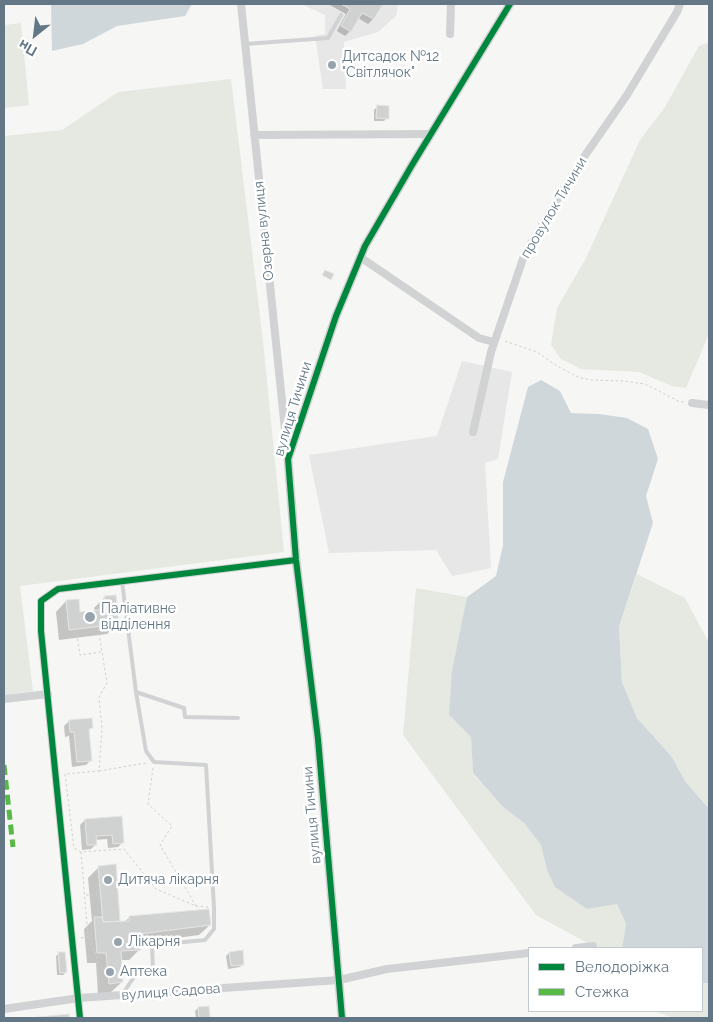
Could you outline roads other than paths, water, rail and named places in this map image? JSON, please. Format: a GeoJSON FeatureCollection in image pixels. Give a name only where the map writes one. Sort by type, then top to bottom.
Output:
{"type":"FeatureCollection","features":[{"type":"Feature","properties":{"kind":"street","name":"Озерна вулиця"},"geometry":{"type":"LineString","coordinates":[[241,4],[288,459]]}},
{"type":"Feature","properties":{"kind":"street"},"geometry":{"type":"LineString","coordinates":[[450,34],[451,4]]}},
{"type":"Feature","properties":{"kind":"street","name":"вулиця Тичини"},"geometry":{"type":"LineString","coordinates":[[342,1018],[318,739],[296,560],[288,459],[336,316],[360,257],[431,134],[510,4]]}},
{"type":"Feature","properties":{"kind":"street","name":"провулок Тичини"},"geometry":{"type":"LineString","coordinates":[[473,432],[494,342],[525,253],[577,167],[628,95],[680,4]]}},
{"type":"Feature","properties":{"kind":"street"},"geometry":{"type":"LineString","coordinates":[[254,135],[431,134]]}},
{"type":"Feature","properties":{"kind":"street"},"geometry":{"type":"LineString","coordinates":[[360,257],[479,338],[494,342]]}},
{"type":"Feature","properties":{"kind":"street"},"geometry":{"type":"LineString","coordinates":[[692,403],[709,405]]}},
{"type":"Feature","properties":{"kind":"street"},"geometry":{"type":"LineString","coordinates":[[80,1018],[41,630],[41,601],[58,589],[296,560]]}},
{"type":"Feature","properties":{"kind":"street"},"geometry":{"type":"LineString","coordinates":[[4,699],[48,694]]}},
{"type":"Feature","properties":{"kind":"street"},"geometry":{"type":"LineString","coordinates":[[584,947],[593,946]]}},
{"type":"Feature","properties":{"kind":"street","name":"вулиця Садова"},"geometry":{"type":"LineString","coordinates":[[4,1009],[79,998],[339,980],[387,969],[528,954]]}},
{"type":"Feature","properties":{"kind":"lane"},"geometry":{"type":"LineString","coordinates":[[245,44],[328,38],[341,15]]}},
{"type":"Feature","properties":{"kind":"lane"},"geometry":{"type":"LineString","coordinates":[[122,581],[136,692],[146,751],[154,762],[206,765],[214,908],[214,929],[205,940],[152,945],[152,971],[134,977],[122,995]]}},
{"type":"Feature","properties":{"kind":"lane"},"geometry":{"type":"LineString","coordinates":[[136,692],[184,708],[185,717],[238,718]]}},
{"type":"Feature","properties":{"kind":"place","name":"Дитсадок №12 \"Світлячок\""},"geometry":{"type":"Point","coordinates":[332,65]}},
{"type":"Feature","properties":{"kind":"place","name":"Паліативне відділення"},"geometry":{"type":"Point","coordinates":[90,617]}},
{"type":"Feature","properties":{"kind":"place","name":"Дитяча лікарня"},"geometry":{"type":"Point","coordinates":[108,880]}},
{"type":"Feature","properties":{"kind":"place","name":"Лікарня"},"geometry":{"type":"Point","coordinates":[118,942]}},
{"type":"Feature","properties":{"kind":"place","name":"Аптека"},"geometry":{"type":"Point","coordinates":[110,972]}}]}
